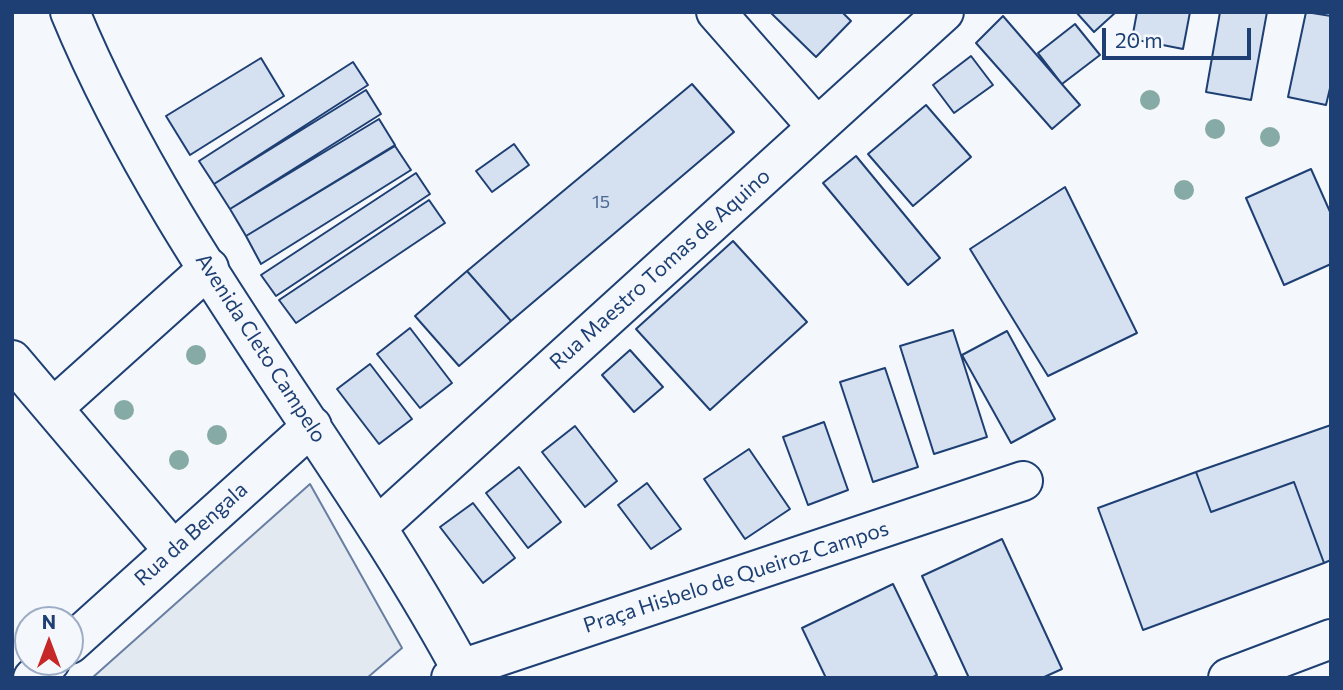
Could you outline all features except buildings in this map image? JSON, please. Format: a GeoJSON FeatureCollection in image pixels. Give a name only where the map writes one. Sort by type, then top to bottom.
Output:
{"type":"FeatureCollection","features":[{"type":"Feature","properties":{"kind":"street","name":"Avenida Cleto Campelo"},"geometry":{"type":"LineString","coordinates":[[70,12],[93,69],[149,176],[408,573],[459,675]]}},
{"type":"Feature","properties":{"kind":"street"},"geometry":{"type":"LineString","coordinates":[[716,12],[817,127]]}},
{"type":"Feature","properties":{"kind":"street","name":"Rua Maestro Tomas de Aquino"},"geometry":{"type":"LineString","coordinates":[[377,527],[944,12]]}},
{"type":"Feature","properties":{"kind":"street"},"geometry":{"type":"LineString","coordinates":[[53,408],[209,268]]}},
{"type":"Feature","properties":{"kind":"street"},"geometry":{"type":"LineString","coordinates":[[12,360],[173,550]]}},
{"type":"Feature","properties":{"kind":"street","name":"Rua da Bengala"},"geometry":{"type":"LineString","coordinates":[[84,631],[312,426]]}},
{"type":"Feature","properties":{"kind":"street","name":"Praça Hisbelo de Queiroz Campos"},"geometry":{"type":"LineString","coordinates":[[459,675],[1023,481]]}},
{"type":"Feature","properties":{"kind":"street"},"geometry":{"type":"LineString","coordinates":[[1228,678],[1331,639]]}},
{"type":"Feature","properties":{"kind":"shaded area"},"geometry":{"type":"Polygon","coordinates":[[[310,484],[402,648],[367,678],[92,678],[310,484]]]}}]}
